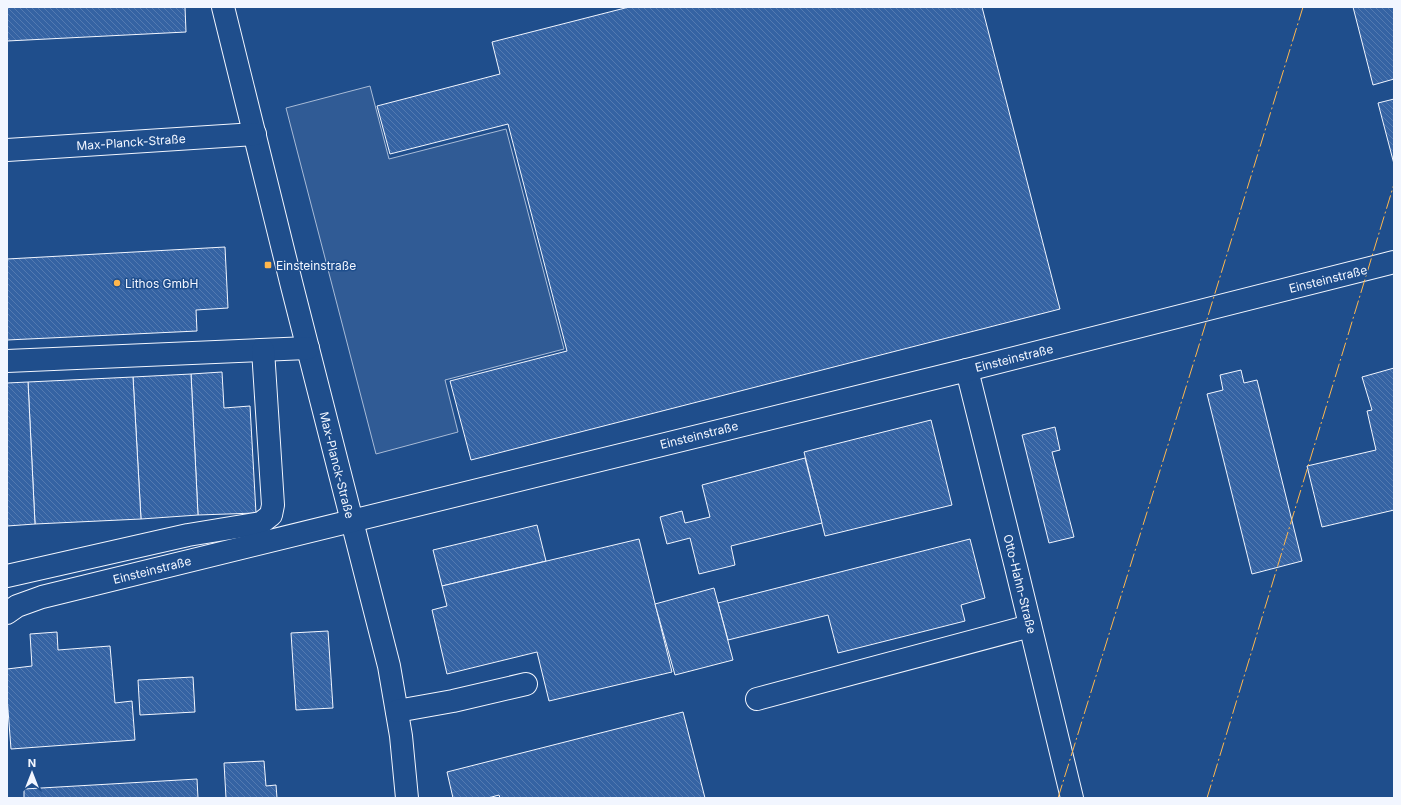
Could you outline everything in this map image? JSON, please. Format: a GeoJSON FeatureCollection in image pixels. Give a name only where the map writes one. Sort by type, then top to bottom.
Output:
{"type":"FeatureCollection","features":[{"type":"Feature","properties":{"kind":"street","name":"Max-Planck-Straße"},"geometry":{"type":"LineString","coordinates":[[223,7],[389,666],[403,751],[407,798]]}},
{"type":"Feature","properties":{"kind":"street","name":"Max-Planck-Straße"},"geometry":{"type":"LineString","coordinates":[[7,150],[255,134]]}},
{"type":"Feature","properties":{"kind":"street","name":"Einsteinstraße"},"geometry":{"type":"LineString","coordinates":[[10,604],[966,370],[1394,262]]}},
{"type":"Feature","properties":{"kind":"street"},"geometry":{"type":"LineString","coordinates":[[7,360],[308,348]]}},
{"type":"Feature","properties":{"kind":"street"},"geometry":{"type":"LineString","coordinates":[[7,576],[188,535],[261,522],[271,516],[273,505],[263,350]]}},
{"type":"Feature","properties":{"kind":"street","name":"Otto-Hahn-Straße"},"geometry":{"type":"LineString","coordinates":[[966,370],[1072,798]]}},
{"type":"Feature","properties":{"kind":"street"},"geometry":{"type":"LineString","coordinates":[[757,699],[1030,626]]}},
{"type":"Feature","properties":{"kind":"street"},"geometry":{"type":"LineString","coordinates":[[397,711],[453,701],[526,684]]}},
{"type":"Feature","properties":{"kind":"shaded area"},"geometry":{"type":"Polygon","coordinates":[[[370,86],[389,159],[506,129],[564,349],[445,380],[458,432],[376,454],[286,108],[370,86]]]}},
{"type":"Feature","properties":{"kind":"building"},"geometry":{"type":"Polygon","coordinates":[[[7,7],[185,7],[186,32],[7,41],[7,7]]]}},
{"type":"Feature","properties":{"kind":"building"},"geometry":{"type":"Polygon","coordinates":[[[629,7],[982,7],[1060,309],[471,460],[450,381],[567,351],[508,124],[390,154],[377,106],[500,74],[492,42],[629,7]]]}},
{"type":"Feature","properties":{"kind":"building"},"geometry":{"type":"Polygon","coordinates":[[[1353,7],[1394,7],[1394,79],[1373,85],[1353,7]]]}},
{"type":"Feature","properties":{"kind":"building"},"geometry":{"type":"Polygon","coordinates":[[[1394,99],[1394,164],[1378,103],[1394,99]]]}},
{"type":"Feature","properties":{"kind":"building","name":"Lithos GmbH"},"geometry":{"type":"Polygon","coordinates":[[[225,247],[228,308],[196,310],[197,331],[7,340],[7,259],[225,247]]]}},
{"type":"Feature","properties":{"kind":"building"},"geometry":{"type":"Polygon","coordinates":[[[1394,368],[1394,510],[1322,527],[1307,466],[1376,450],[1367,411],[1372,410],[1362,377],[1394,368]]]}},
{"type":"Feature","properties":{"kind":"building"},"geometry":{"type":"Polygon","coordinates":[[[1241,370],[1244,383],[1257,380],[1302,561],[1252,574],[1207,394],[1223,390],[1220,375],[1241,370]]]}},
{"type":"Feature","properties":{"kind":"building"},"geometry":{"type":"Polygon","coordinates":[[[222,372],[224,408],[250,406],[256,513],[198,515],[191,374],[222,372]]]}},
{"type":"Feature","properties":{"kind":"building"},"geometry":{"type":"Polygon","coordinates":[[[191,374],[198,515],[141,519],[133,377],[191,374]]]}},
{"type":"Feature","properties":{"kind":"building"},"geometry":{"type":"Polygon","coordinates":[[[133,377],[141,519],[35,524],[28,382],[133,377]]]}},
{"type":"Feature","properties":{"kind":"building"},"geometry":{"type":"Polygon","coordinates":[[[28,382],[35,524],[7,526],[7,383],[28,382]]]}},
{"type":"Feature","properties":{"kind":"building"},"geometry":{"type":"Polygon","coordinates":[[[931,420],[952,505],[825,536],[804,452],[931,420]]]}},
{"type":"Feature","properties":{"kind":"building"},"geometry":{"type":"Polygon","coordinates":[[[1055,427],[1060,450],[1052,452],[1074,537],[1049,543],[1022,435],[1055,427]]]}},
{"type":"Feature","properties":{"kind":"building"},"geometry":{"type":"Polygon","coordinates":[[[805,458],[822,523],[731,546],[735,565],[699,574],[690,538],[667,544],[660,517],[682,511],[685,523],[710,517],[702,485],[805,458]]]}},
{"type":"Feature","properties":{"kind":"building"},"geometry":{"type":"Polygon","coordinates":[[[537,525],[546,561],[442,586],[433,550],[537,525]]]}},
{"type":"Feature","properties":{"kind":"building"},"geometry":{"type":"Polygon","coordinates":[[[639,539],[672,672],[549,701],[537,652],[447,674],[432,610],[447,606],[442,586],[639,539]]]}},
{"type":"Feature","properties":{"kind":"building"},"geometry":{"type":"Polygon","coordinates":[[[970,539],[985,598],[961,605],[965,621],[838,653],[828,615],[728,640],[718,603],[970,539]]]}},
{"type":"Feature","properties":{"kind":"building"},"geometry":{"type":"Polygon","coordinates":[[[714,588],[733,660],[675,675],[655,604],[714,588]]]}},
{"type":"Feature","properties":{"kind":"building"},"geometry":{"type":"Polygon","coordinates":[[[328,631],[333,708],[296,710],[291,633],[328,631]]]}},
{"type":"Feature","properties":{"kind":"building"},"geometry":{"type":"Polygon","coordinates":[[[57,632],[58,650],[110,646],[115,703],[132,701],[135,740],[11,749],[7,697],[7,669],[32,666],[30,634],[57,632]]]}},
{"type":"Feature","properties":{"kind":"building"},"geometry":{"type":"Polygon","coordinates":[[[193,677],[195,712],[140,715],[138,680],[193,677]]]}},
{"type":"Feature","properties":{"kind":"building"},"geometry":{"type":"Polygon","coordinates":[[[683,712],[705,798],[500,798],[499,795],[488,798],[453,798],[447,772],[683,712]]]}},
{"type":"Feature","properties":{"kind":"building"},"geometry":{"type":"Polygon","coordinates":[[[264,761],[266,786],[276,785],[277,798],[226,798],[224,763],[264,761]]]}},
{"type":"Feature","properties":{"kind":"building"},"geometry":{"type":"Polygon","coordinates":[[[197,779],[198,798],[24,798],[24,789],[197,779]]]}},
{"type":"Feature","properties":{"kind":"power"},"geometry":{"type":"LineString","coordinates":[[1058,798],[1303,7]]}},
{"type":"Feature","properties":{"kind":"power"},"geometry":{"type":"LineString","coordinates":[[1207,798],[1394,184]]}},
{"type":"Feature","properties":{"kind":"place","name":"Einsteinstraße"},"geometry":{"type":"Point","coordinates":[268,265]}},
{"type":"Feature","properties":{"kind":"place","name":"Lithos GmbH"},"geometry":{"type":"Point","coordinates":[117,283]}}]}
